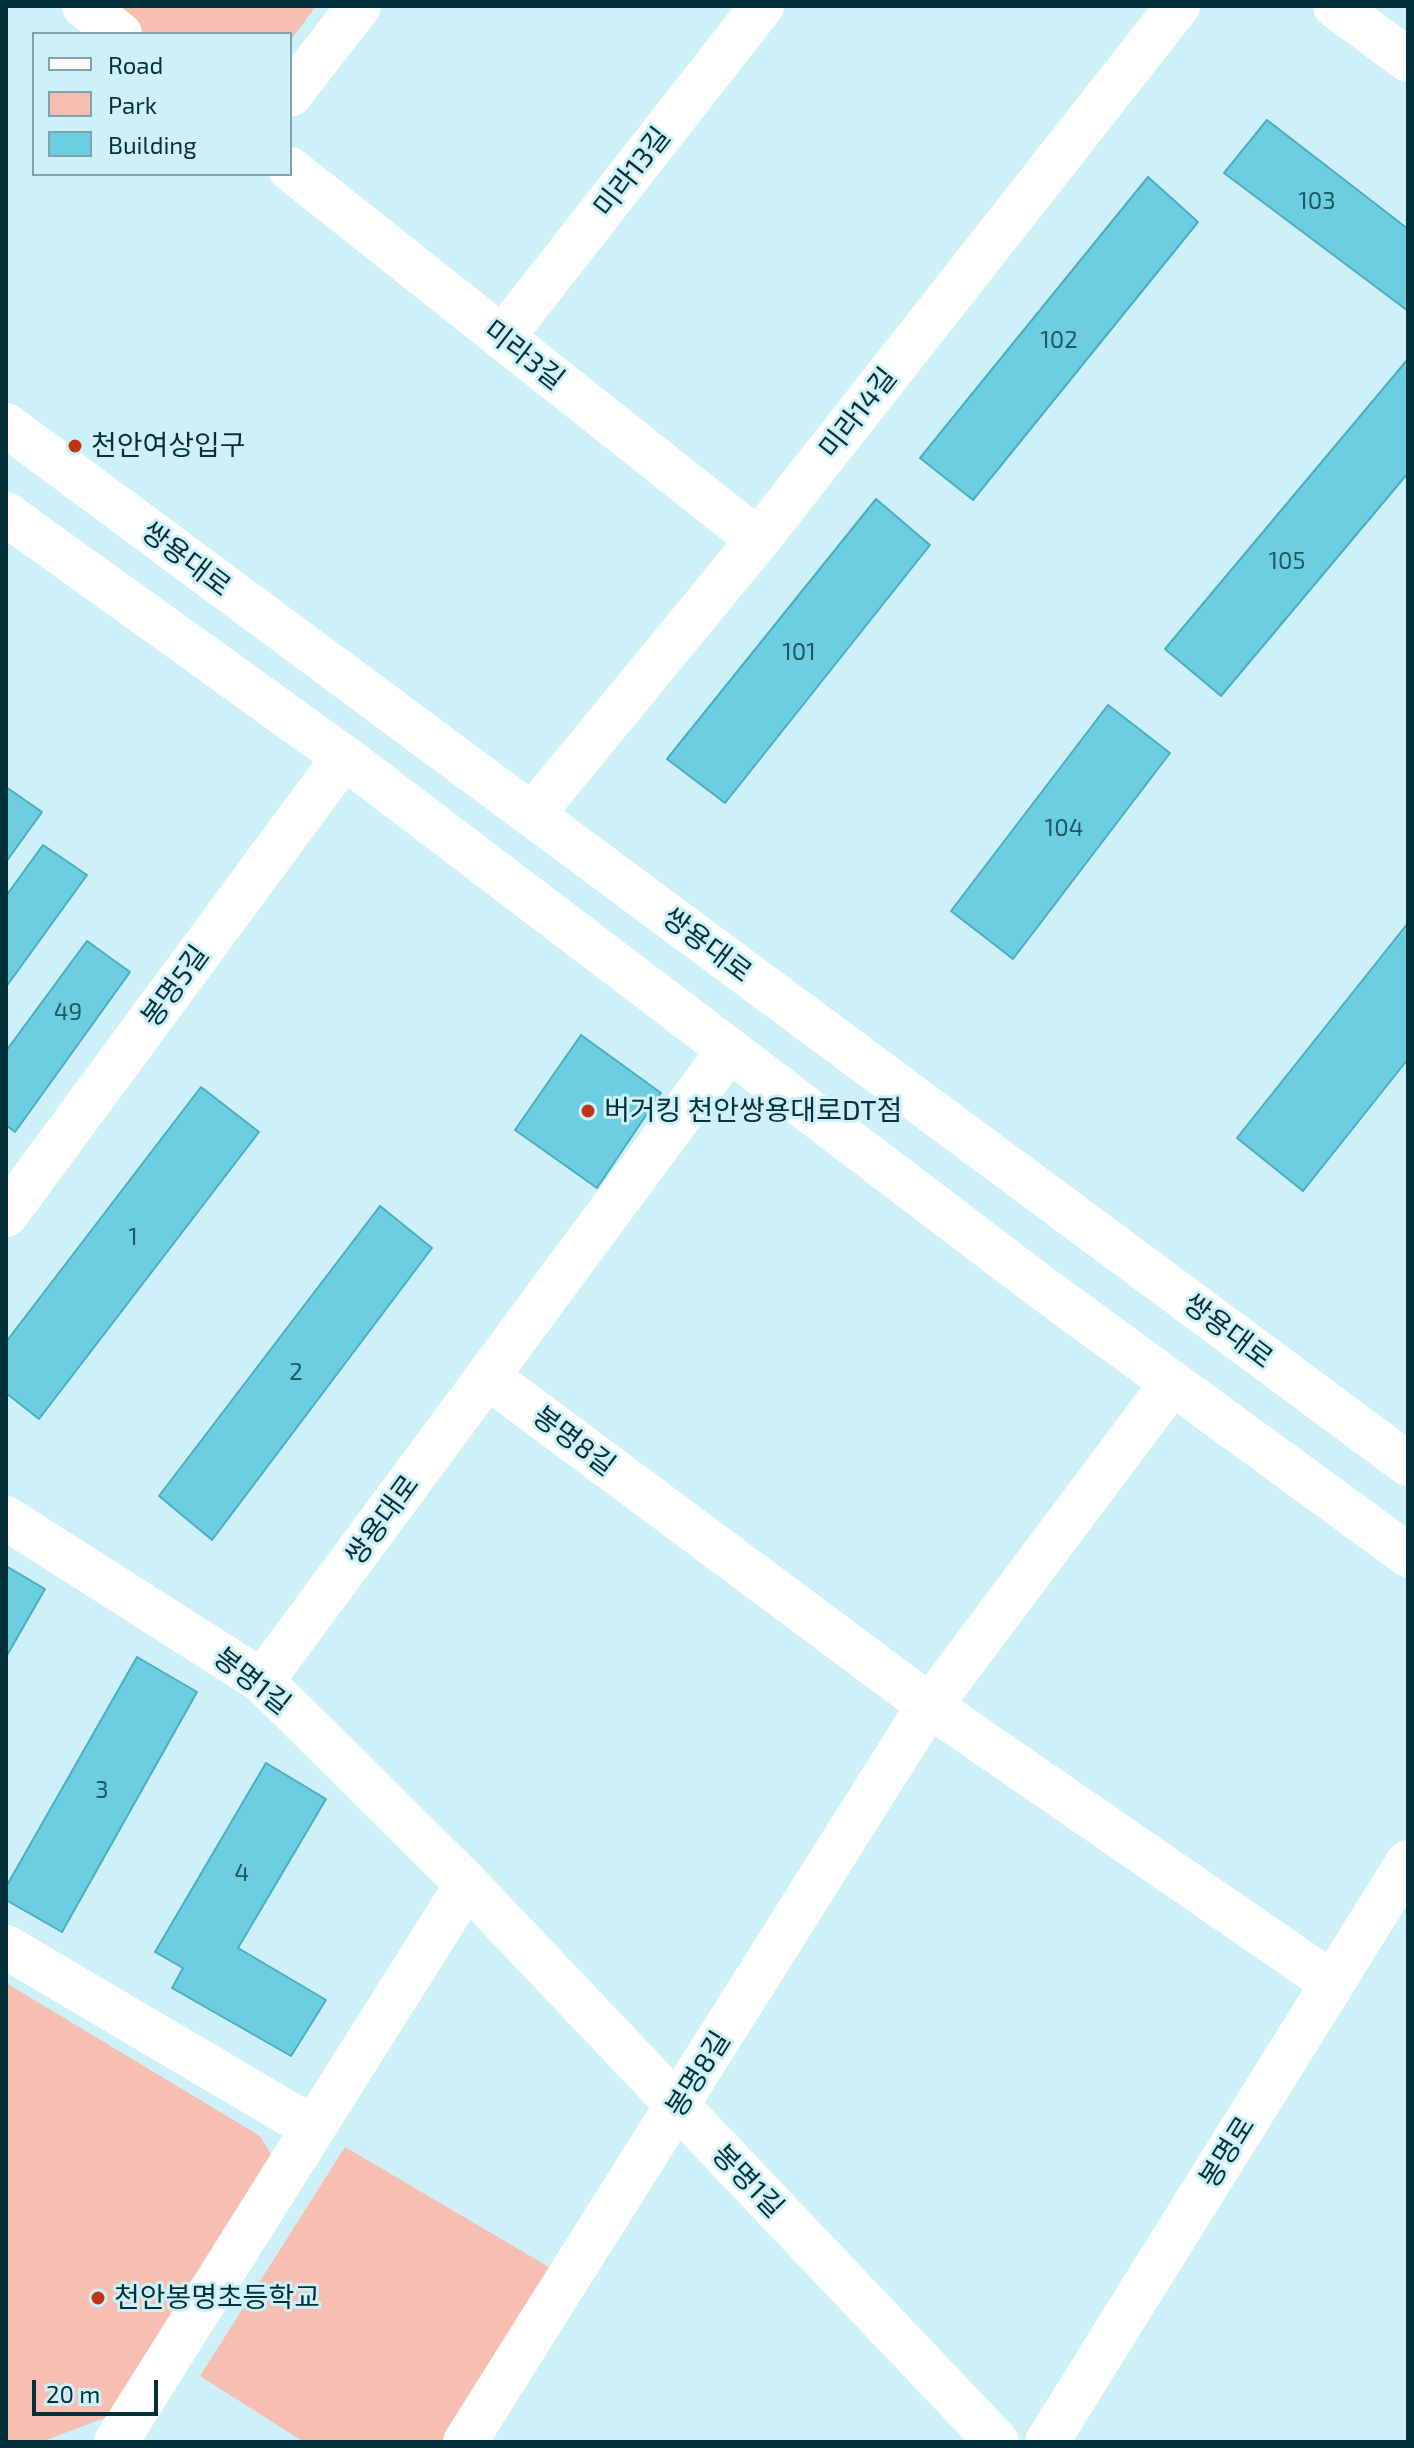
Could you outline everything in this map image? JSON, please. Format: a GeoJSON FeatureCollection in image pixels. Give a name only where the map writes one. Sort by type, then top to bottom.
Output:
{"type":"FeatureCollection","features":[{"type":"Feature","properties":{"kind":"street"},"geometry":{"type":"LineString","coordinates":[[84,6],[117,32]]}},
{"type":"Feature","properties":{"kind":"street"},"geometry":{"type":"LineString","coordinates":[[292,92],[359,6]]}},
{"type":"Feature","properties":{"kind":"street","name":"미라13길"},"geometry":{"type":"LineString","coordinates":[[502,338],[762,6]]}},
{"type":"Feature","properties":{"kind":"street","name":"미라14길"},"geometry":{"type":"LineString","coordinates":[[532,815],[758,540],[1178,6]]}},
{"type":"Feature","properties":{"kind":"street"},"geometry":{"type":"LineString","coordinates":[[1335,6],[1408,60]]}},
{"type":"Feature","properties":{"kind":"street","name":"미라3길"},"geometry":{"type":"LineString","coordinates":[[292,171],[758,540]]}},
{"type":"Feature","properties":{"kind":"street","name":"쌍용대로"},"geometry":{"type":"LineString","coordinates":[[6,425],[1408,1464]]}},
{"type":"Feature","properties":{"kind":"street"},"geometry":{"type":"LineString","coordinates":[[6,514],[344,757],[1172,1383],[1408,1555]]}},
{"type":"Feature","properties":{"kind":"street","name":"봉명5길"},"geometry":{"type":"LineString","coordinates":[[6,1215],[344,757]]}},
{"type":"Feature","properties":{"kind":"street","name":"쌍용대로"},"geometry":{"type":"LineString","coordinates":[[262,1681],[729,1050]]}},
{"type":"Feature","properties":{"kind":"street","name":"봉명8길"},"geometry":{"type":"LineString","coordinates":[[488,1377],[930,1706],[1332,1983]]}},
{"type":"Feature","properties":{"kind":"street","name":"봉명8길"},"geometry":{"type":"LineString","coordinates":[[465,2442],[930,1706],[1172,1383]]}},
{"type":"Feature","properties":{"kind":"street","name":"봉명1길"},"geometry":{"type":"LineString","coordinates":[[6,1518],[262,1681],[467,1884],[997,2442]]}},
{"type":"Feature","properties":{"kind":"street","name":"봉명로"},"geometry":{"type":"LineString","coordinates":[[1047,2442],[1408,1862]]}},
{"type":"Feature","properties":{"kind":"street"},"geometry":{"type":"LineString","coordinates":[[116,2442],[467,1884]]}},
{"type":"Feature","properties":{"kind":"street"},"geometry":{"type":"LineString","coordinates":[[6,1947],[313,2128]]}},
{"type":"Feature","properties":{"kind":"green space"},"geometry":{"type":"Polygon","coordinates":[[[104,6],[316,6],[292,38],[292,32],[140,32],[104,6]]]}},
{"type":"Feature","properties":{"kind":"green space","name":"천안봉명초등학교"},"geometry":{"type":"Polygon","coordinates":[[[6,1983],[260,2136],[271,2154],[107,2417],[41,2442],[6,2442],[6,1983]]]}},
{"type":"Feature","properties":{"kind":"green space"},"geometry":{"type":"Polygon","coordinates":[[[345,2147],[554,2270],[447,2442],[304,2442],[200,2376],[345,2147]]]}},
{"type":"Feature","properties":{"kind":"building"},"geometry":{"type":"Polygon","coordinates":[[[1267,120],[1408,229],[1408,311],[1224,173],[1267,120]]]}},
{"type":"Feature","properties":{"kind":"building"},"geometry":{"type":"Polygon","coordinates":[[[1148,177],[1198,222],[973,500],[920,458],[1148,177]]]}},
{"type":"Feature","properties":{"kind":"building"},"geometry":{"type":"Polygon","coordinates":[[[1408,359],[1408,473],[1221,696],[1165,649],[1408,359]]]}},
{"type":"Feature","properties":{"kind":"building"},"geometry":{"type":"Polygon","coordinates":[[[876,499],[930,545],[725,803],[667,759],[876,499]]]}},
{"type":"Feature","properties":{"kind":"building"},"geometry":{"type":"Polygon","coordinates":[[[1108,705],[1170,753],[1013,959],[951,911],[1108,705]]]}},
{"type":"Feature","properties":{"kind":"building"},"geometry":{"type":"Polygon","coordinates":[[[6,787],[42,812],[6,862],[6,787]]]}},
{"type":"Feature","properties":{"kind":"building"},"geometry":{"type":"Polygon","coordinates":[[[43,845],[87,875],[6,987],[6,896],[43,845]]]}},
{"type":"Feature","properties":{"kind":"building"},"geometry":{"type":"Polygon","coordinates":[[[1408,923],[1408,1059],[1303,1191],[1237,1138],[1408,923]]]}},
{"type":"Feature","properties":{"kind":"building"},"geometry":{"type":"Polygon","coordinates":[[[87,941],[130,972],[15,1132],[6,1125],[6,1051],[87,941]]]}},
{"type":"Feature","properties":{"kind":"building","name":"버거킹 천안쌍용대로DT점"},"geometry":{"type":"Polygon","coordinates":[[[581,1035],[661,1093],[597,1188],[515,1130],[581,1035]]]}},
{"type":"Feature","properties":{"kind":"building"},"geometry":{"type":"Polygon","coordinates":[[[201,1087],[259,1132],[39,1419],[6,1393],[6,1342],[201,1087]]]}},
{"type":"Feature","properties":{"kind":"building"},"geometry":{"type":"Polygon","coordinates":[[[380,1206],[432,1248],[212,1540],[159,1496],[380,1206]]]}},
{"type":"Feature","properties":{"kind":"building"},"geometry":{"type":"Polygon","coordinates":[[[6,1566],[45,1589],[6,1657],[6,1566]]]}},
{"type":"Feature","properties":{"kind":"building"},"geometry":{"type":"Polygon","coordinates":[[[137,1657],[197,1692],[62,1932],[6,1900],[6,1887],[137,1657]]]}},
{"type":"Feature","properties":{"kind":"building"},"geometry":{"type":"Polygon","coordinates":[[[266,1763],[326,1799],[238,1948],[326,2000],[291,2056],[172,1988],[183,1968],[155,1952],[266,1763]]]}},
{"type":"Feature","properties":{"kind":"place","name":"천안여상입구"},"geometry":{"type":"Point","coordinates":[75,446]}},
{"type":"Feature","properties":{"kind":"place","name":"버거킹 천안쌍용대로DT점"},"geometry":{"type":"Point","coordinates":[588,1111]}},
{"type":"Feature","properties":{"kind":"place","name":"천안봉명초등학교"},"geometry":{"type":"Point","coordinates":[98,2298]}}]}
